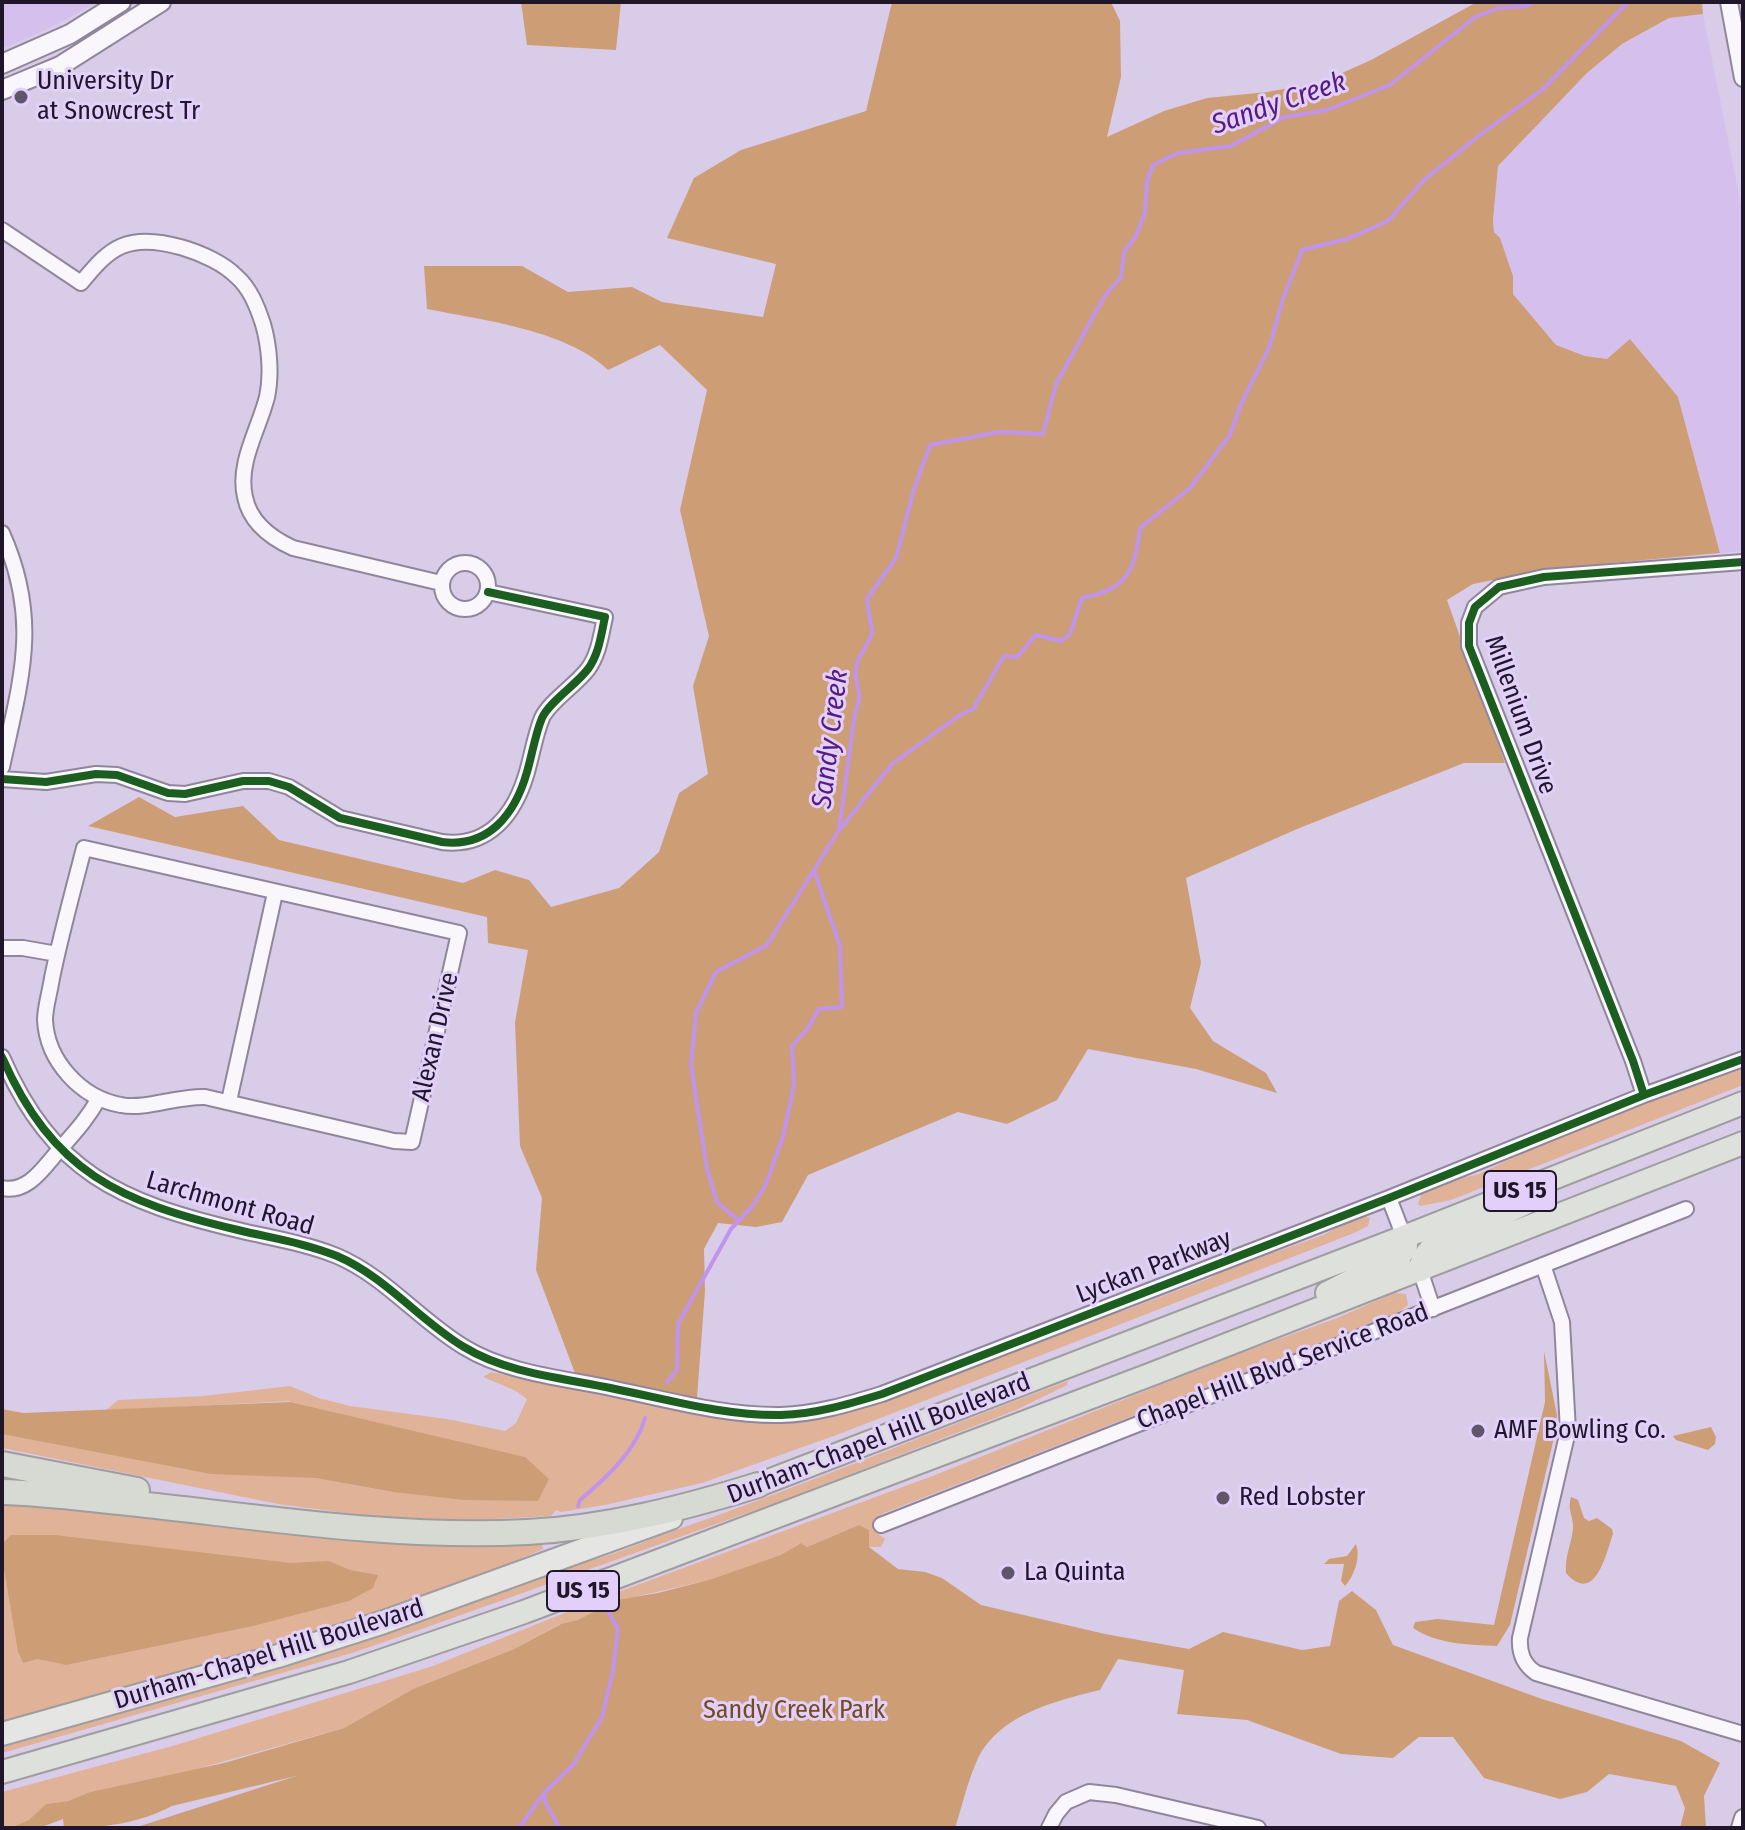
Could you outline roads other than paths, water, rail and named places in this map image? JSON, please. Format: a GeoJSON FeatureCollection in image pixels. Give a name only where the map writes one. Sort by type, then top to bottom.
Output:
{"type":"FeatureCollection","features":[{"type":"Feature","properties":{"kind":"highway","name":"Durham-Chapel Hill Boulevard"},"geometry":{"type":"LineString","coordinates":[[758,1485],[1743,1103]]}},
{"type":"Feature","properties":{"kind":"highway","name":"Durham-Chapel Hill Boulevard"},"geometry":{"type":"LineString","coordinates":[[2,1772],[349,1672],[524,1612],[1245,1338],[1743,1143]]}},
{"type":"Feature","properties":{"kind":"highway"},"geometry":{"type":"LineString","coordinates":[[1420,1270],[1423,1258],[1434,1245],[1549,1192],[1637,1144]]}},
{"type":"Feature","properties":{"kind":"highway"},"geometry":{"type":"LineString","coordinates":[[1245,1338],[1395,1259],[1404,1252],[1404,1237]]}},
{"type":"Feature","properties":{"kind":"highway"},"geometry":{"type":"LineString","coordinates":[[2,1464],[338,1526]]}},
{"type":"Feature","properties":{"kind":"highway","name":"US 15"},"geometry":{"type":"LineString","coordinates":[[2,1492],[338,1526],[452,1533],[578,1527],[672,1509],[758,1485]]}},
{"type":"Feature","properties":{"kind":"main road"},"geometry":{"type":"LineString","coordinates":[[2,64],[70,34],[121,2]]}},
{"type":"Feature","properties":{"kind":"main road"},"geometry":{"type":"LineString","coordinates":[[2,90],[90,50],[161,2]]}},
{"type":"Feature","properties":{"kind":"main road","name":"Durham-Chapel Hill Boulevard"},"geometry":{"type":"LineString","coordinates":[[2,1734],[278,1656],[384,1622],[758,1485]]}},
{"type":"Feature","properties":{"kind":"street"},"geometry":{"type":"LineString","coordinates":[[1729,2],[1743,78]]}},
{"type":"Feature","properties":{"kind":"street"},"geometry":{"type":"LineString","coordinates":[[2,230],[81,283],[101,260],[123,246],[140,244],[164,244],[184,249],[217,261],[238,277],[253,298],[264,326],[269,368],[267,395],[242,480],[250,513],[273,539],[293,548],[441,583]]}},
{"type":"Feature","properties":{"kind":"street"},"geometry":{"type":"LineString","coordinates":[[2,533],[25,608],[26,637],[22,677],[2,767]]}},
{"type":"Feature","properties":{"kind":"street","name":"Millenium Drive"},"geometry":{"type":"LineString","coordinates":[[1644,1095],[1469,646],[1469,623],[1475,607],[1499,587],[1544,577],[1743,562]]}},
{"type":"Feature","properties":{"kind":"street"},"geometry":{"type":"LineString","coordinates":[[469,563],[482,571],[488,592],[479,605],[464,610],[449,604],[441,591],[441,583],[448,569],[469,563]]}},
{"type":"Feature","properties":{"kind":"street"},"geometry":{"type":"LineString","coordinates":[[2,779],[46,782],[96,774],[117,775],[168,793],[185,794],[243,781],[269,781],[289,787],[340,818],[442,842],[473,842],[504,820],[526,777],[542,716],[589,668],[598,650],[605,617],[488,592]]}},
{"type":"Feature","properties":{"kind":"street","name":"Alexan Drive"},"geometry":{"type":"LineString","coordinates":[[84,848],[459,933],[412,1142],[394,1141],[229,1101],[189,1096],[137,1106],[111,1103],[99,1098],[72,1079],[49,1041],[45,1020],[57,954],[84,848]]}},
{"type":"Feature","properties":{"kind":"street"},"geometry":{"type":"LineString","coordinates":[[229,1101],[275,893]]}},
{"type":"Feature","properties":{"kind":"street"},"geometry":{"type":"LineString","coordinates":[[2,948],[57,954]]}},
{"type":"Feature","properties":{"kind":"street","name":"Larchmont Road"},"geometry":{"type":"LineString","coordinates":[[2,1057],[29,1110],[60,1149],[105,1184],[181,1217],[311,1247],[356,1265],[383,1282],[440,1331],[465,1347],[494,1361],[562,1378]]}},
{"type":"Feature","properties":{"kind":"street","name":"Lyckan Parkway"},"geometry":{"type":"LineString","coordinates":[[562,1378],[739,1413],[785,1415],[831,1408],[882,1394],[1743,1059]]}},
{"type":"Feature","properties":{"kind":"street"},"geometry":{"type":"LineString","coordinates":[[2,1188],[23,1186],[34,1179],[83,1126],[99,1098]]}},
{"type":"Feature","properties":{"kind":"street"},"geometry":{"type":"LineString","coordinates":[[1389,1198],[1404,1237]]}},
{"type":"Feature","properties":{"kind":"street","name":"Chapel Hill Blvd Service Road"},"geometry":{"type":"LineString","coordinates":[[881,1525],[1686,1209]]}},
{"type":"Feature","properties":{"kind":"street"},"geometry":{"type":"LineString","coordinates":[[1543,1265],[1562,1322],[1568,1431],[1519,1650],[1528,1667],[1536,1673],[1743,1734]]}},
{"type":"Feature","properties":{"kind":"street"},"geometry":{"type":"LineString","coordinates":[[1420,1270],[1433,1309]]}},
{"type":"Feature","properties":{"kind":"street"},"geometry":{"type":"LineString","coordinates":[[1049,1828],[1066,1802],[1089,1792],[1116,1795],[1258,1828]]}},
{"type":"Feature","properties":{"kind":"street"},"geometry":{"type":"LineString","coordinates":[[1740,1828],[1743,1818]]}},
{"type":"Feature","properties":{"kind":"waterway","name":"Sandy Creek"},"geometry":{"type":"LineString","coordinates":[[738,1220],[717,1202],[707,1169],[691,1065],[696,1013],[716,972],[767,945],[839,830],[859,698],[856,668],[872,632],[867,599],[896,558],[914,489],[930,445],[999,432],[1043,434],[1056,384],[1104,297],[1121,277],[1124,252],[1136,236],[1145,212],[1147,182],[1153,165],[1178,153],[1231,146],[1284,117],[1327,110],[1390,85],[1475,17],[1498,8],[1526,6],[1534,2]]}},
{"type":"Feature","properties":{"kind":"waterway"},"geometry":{"type":"LineString","coordinates":[[841,828],[892,764],[973,709],[1004,656],[1017,657],[1036,635],[1061,641],[1070,634],[1082,598],[1110,589],[1126,576],[1135,556],[1140,528],[1190,488],[1230,435],[1241,404],[1269,348],[1302,250],[1347,239],[1388,221],[1424,180],[1542,90],[1628,2]]}},
{"type":"Feature","properties":{"kind":"waterway","name":"Sandy Creek"},"geometry":{"type":"LineString","coordinates":[[667,1382],[677,1370],[678,1324],[731,1229],[752,1207],[765,1186],[783,1137],[794,1085],[792,1046],[819,1009],[842,1007],[840,946],[814,870]]}},
{"type":"Feature","properties":{"kind":"waterway","name":"Sandy Creek"},"geometry":{"type":"LineString","coordinates":[[578,1506],[580,1500],[627,1453],[645,1418]]}},
{"type":"Feature","properties":{"kind":"waterway","name":"Sandy Creek"},"geometry":{"type":"LineString","coordinates":[[519,1828],[544,1793],[573,1765],[602,1717],[613,1671],[618,1629],[606,1607]]}},
{"type":"Feature","properties":{"kind":"waterway"},"geometry":{"type":"LineString","coordinates":[[544,1794],[546,1804],[560,1828]]}},
{"type":"Feature","properties":{"kind":"place","name":"University Dr at Snowcrest Tr"},"geometry":{"type":"Point","coordinates":[21,97]}},
{"type":"Feature","properties":{"kind":"place","name":"AMF Bowling Co."},"geometry":{"type":"Point","coordinates":[1478,1431]}},
{"type":"Feature","properties":{"kind":"place","name":"Red Lobster"},"geometry":{"type":"Point","coordinates":[1223,1498]}},
{"type":"Feature","properties":{"kind":"place","name":"La Quinta"},"geometry":{"type":"Point","coordinates":[1008,1573]}},
{"type":"Feature","properties":{"kind":"park label","name":"Sandy Creek Park"},"geometry":{"type":"Point","coordinates":[794,1711]}}]}
